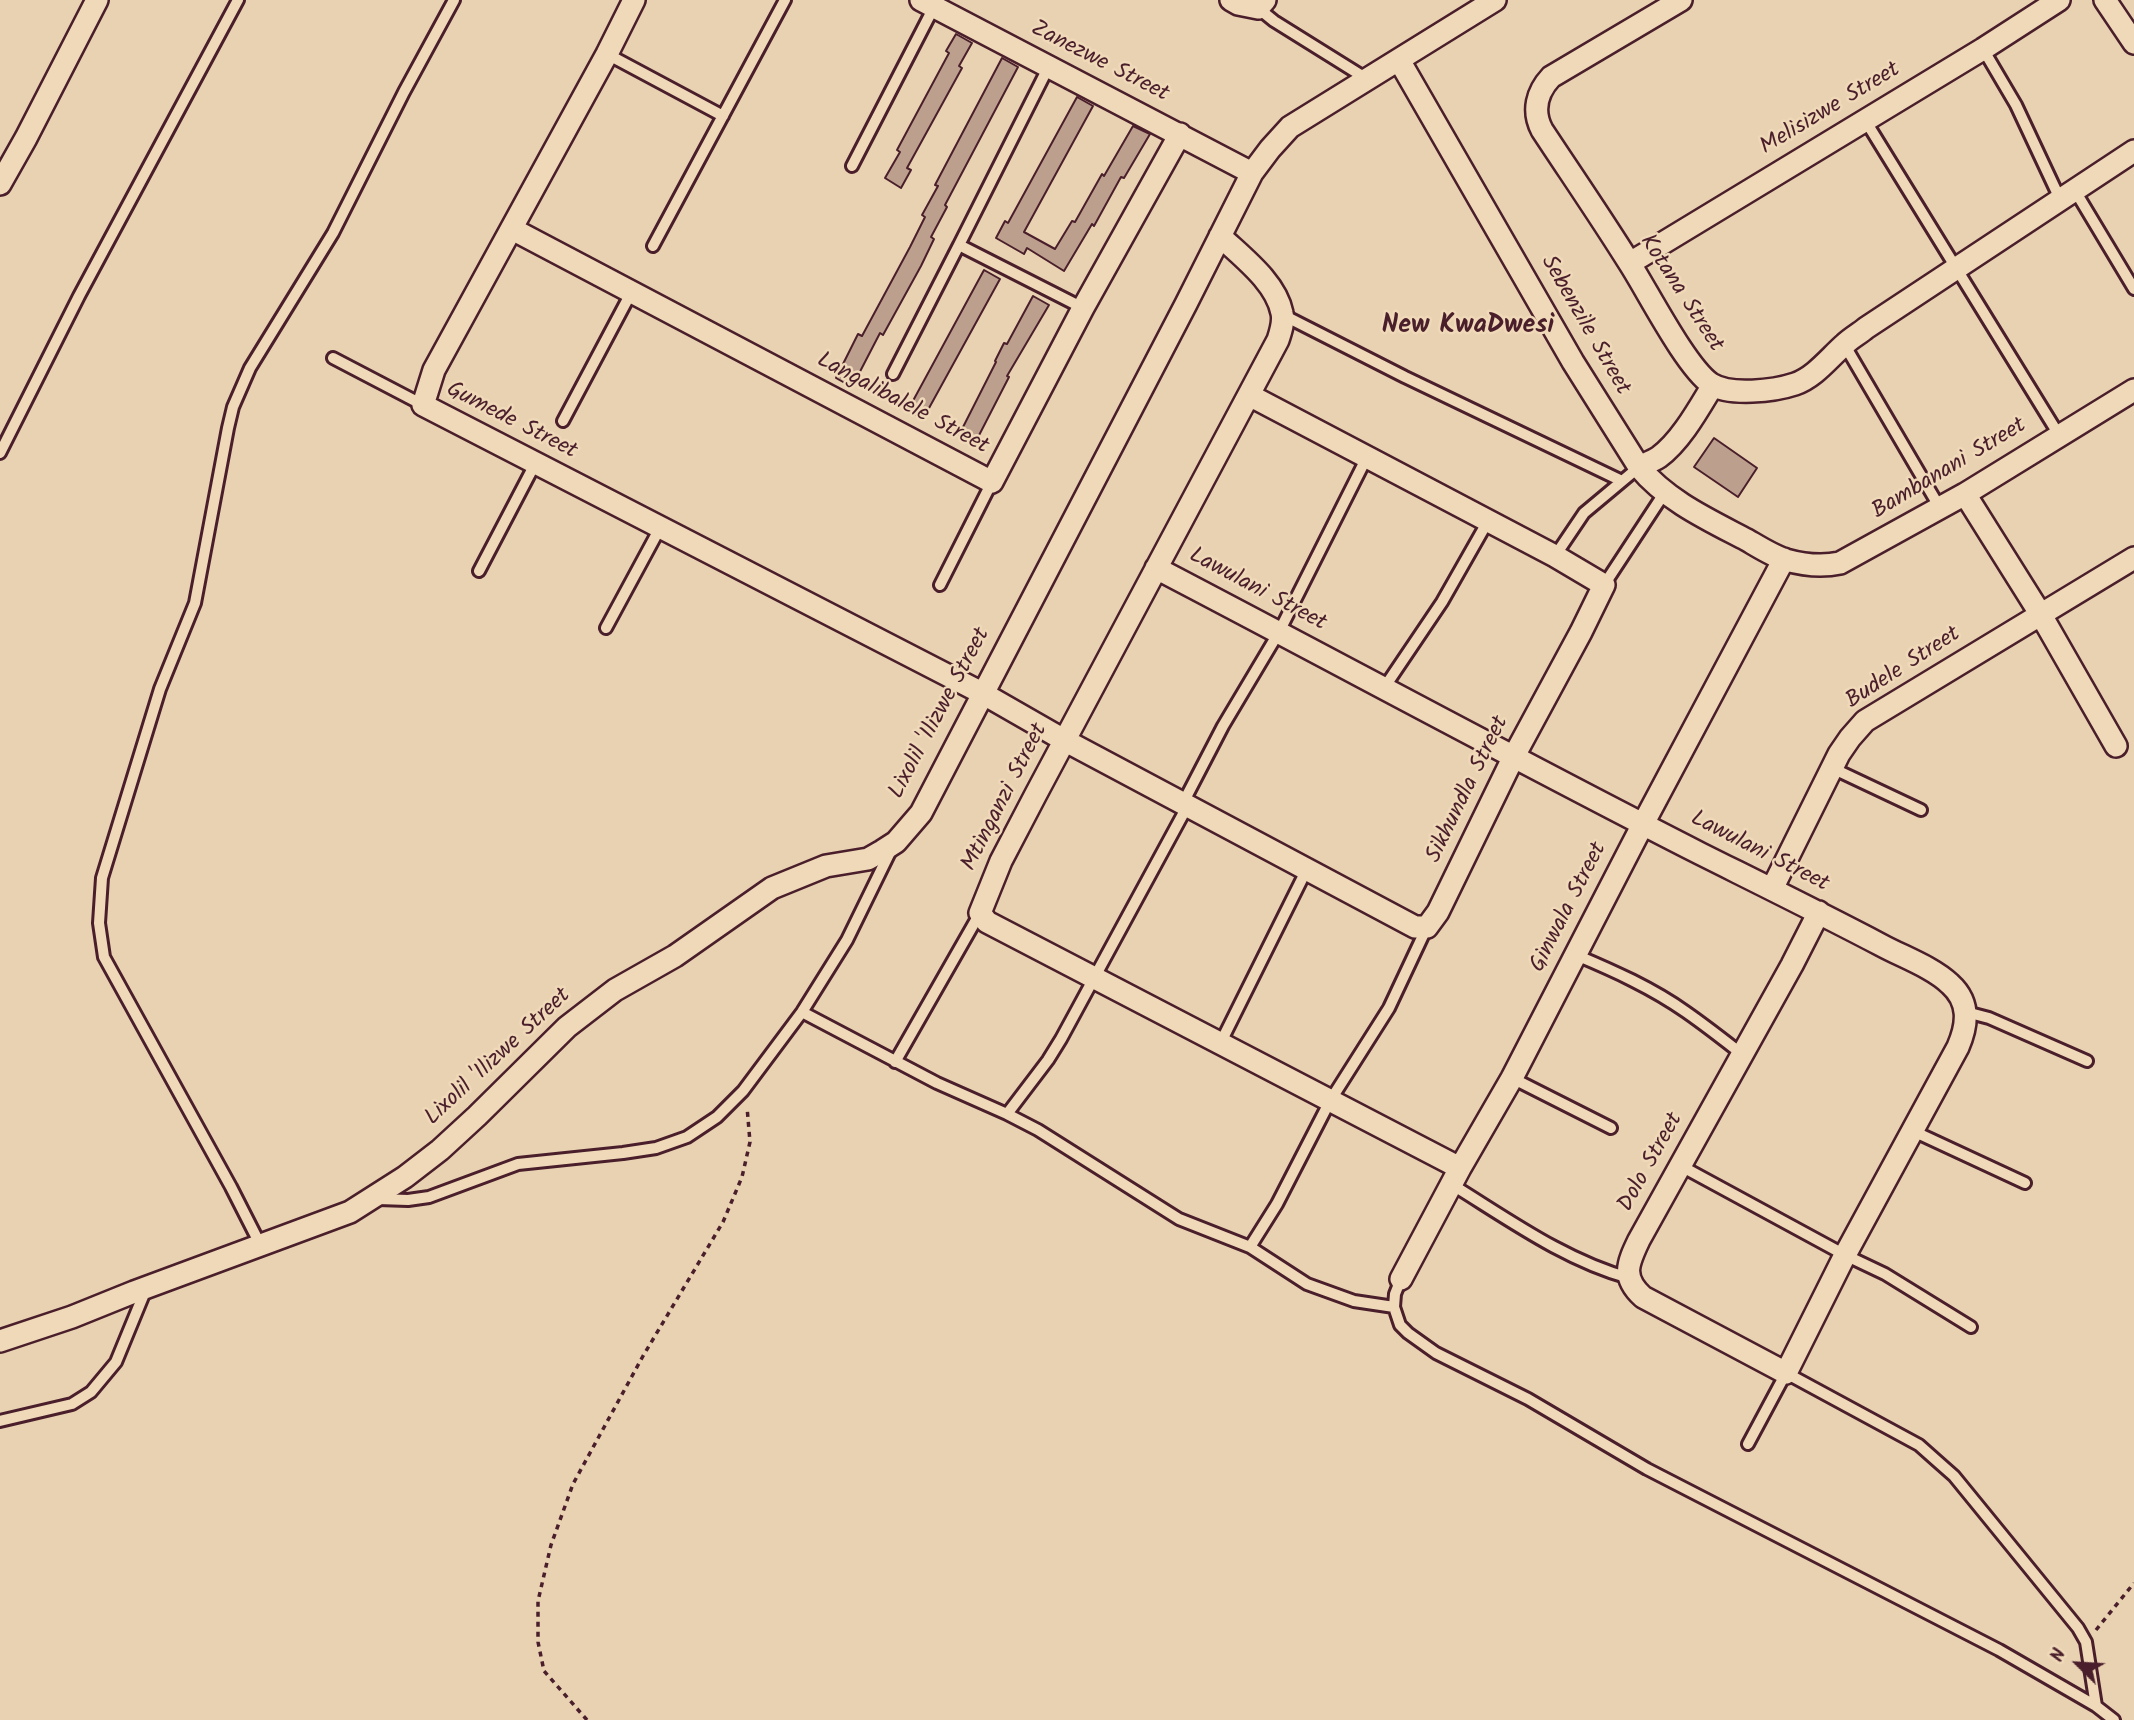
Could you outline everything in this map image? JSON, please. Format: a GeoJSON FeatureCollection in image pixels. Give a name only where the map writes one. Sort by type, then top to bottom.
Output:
{"type":"FeatureCollection","features":[{"type":"Feature","properties":{"kind":"street"},"geometry":{"type":"LineString","coordinates":[[0,184],[97,0]]}},
{"type":"Feature","properties":{"kind":"street"},"geometry":{"type":"LineString","coordinates":[[1231,0],[1238,4],[1262,4]]}},
{"type":"Feature","properties":{"kind":"street","name":"Lixolil 'Ilizwe Street"},"geometry":{"type":"LineString","coordinates":[[0,1341],[336,1219],[372,1199],[440,1150],[567,1027],[615,990],[675,956],[772,888],[825,866],[868,859],[896,842],[921,813],[1252,173],[1290,127],[1496,0]]}},
{"type":"Feature","properties":{"kind":"street","name":"Kotana Street"},"geometry":{"type":"LineString","coordinates":[[1681,0],[1551,77],[1542,87],[1538,98],[1538,122],[1630,263],[1683,351],[1703,377],[1713,385],[1737,391],[1774,389],[1797,383],[1834,356],[1844,344],[2134,151]]}},
{"type":"Feature","properties":{"kind":"street","name":"Melisizwe Street"},"geometry":{"type":"LineString","coordinates":[[1630,263],[2059,0]]}},
{"type":"Feature","properties":{"kind":"street"},"geometry":{"type":"LineString","coordinates":[[2105,0],[2134,43]]}},
{"type":"Feature","properties":{"kind":"street","name":"Gumede Street"},"geometry":{"type":"LineString","coordinates":[[630,1],[607,54],[434,370],[423,405],[982,693]]}},
{"type":"Feature","properties":{"kind":"street","name":"Zanezwe Street"},"geometry":{"type":"LineString","coordinates":[[927,4],[1252,173]]}},
{"type":"Feature","properties":{"kind":"street","name":"Sebenzile Street"},"geometry":{"type":"LineString","coordinates":[[1399,60],[1573,362],[1649,480],[1704,518],[1784,559]]}},
{"type":"Feature","properties":{"kind":"street","name":"Langalibalele Street"},"geometry":{"type":"LineString","coordinates":[[512,229],[992,482],[1083,308],[1180,134]]}},
{"type":"Feature","properties":{"kind":"street"},"geometry":{"type":"LineString","coordinates":[[1220,236],[1265,281],[1278,301],[1283,315]]}},
{"type":"Feature","properties":{"kind":"street","name":"Mtinganzi Street"},"geometry":{"type":"LineString","coordinates":[[980,913],[1001,861],[1278,340],[1283,315]]}},
{"type":"Feature","properties":{"kind":"street"},"geometry":{"type":"LineString","coordinates":[[1639,467],[1668,449],[1713,385]]}},
{"type":"Feature","properties":{"kind":"street","name":"Bambanani Street"},"geometry":{"type":"LineString","coordinates":[[1784,559],[1823,565],[1840,563],[1940,509],[2134,390]]}},
{"type":"Feature","properties":{"kind":"street"},"geometry":{"type":"LineString","coordinates":[[1250,395],[1555,556],[1604,585]]}},
{"type":"Feature","properties":{"kind":"street"},"geometry":{"type":"LineString","coordinates":[[1965,494],[2041,615],[2116,746]]}},
{"type":"Feature","properties":{"kind":"street","name":"Budele Street"},"geometry":{"type":"LineString","coordinates":[[1772,889],[1832,768],[1850,738],[1872,716],[2134,558]]}},
{"type":"Feature","properties":{"kind":"street","name":"Ginwala Street"},"geometry":{"type":"LineString","coordinates":[[1401,1279],[1455,1176],[1512,1078],[1784,559]]}},
{"type":"Feature","properties":{"kind":"street","name":"Lawulani Street"},"geometry":{"type":"LineString","coordinates":[[1156,568],[1937,975],[1957,991],[1966,1012]]}},
{"type":"Feature","properties":{"kind":"street","name":"Sikhundla Street"},"geometry":{"type":"LineString","coordinates":[[1427,927],[1438,912],[1514,756],[1604,585]]}},
{"type":"Feature","properties":{"kind":"street"},"geometry":{"type":"LineString","coordinates":[[982,693],[1064,740],[1415,927],[1427,927]]}},
{"type":"Feature","properties":{"kind":"street","name":"Dolo Street"},"geometry":{"type":"LineString","coordinates":[[1629,1278],[1629,1263],[1639,1240],[1743,1055],[1819,912]]}},
{"type":"Feature","properties":{"kind":"street"},"geometry":{"type":"LineString","coordinates":[[980,913],[987,922],[1330,1101],[1455,1176]]}},
{"type":"Feature","properties":{"kind":"street"},"geometry":{"type":"LineString","coordinates":[[1629,1278],[1631,1285],[1643,1297],[1786,1373],[1845,1255],[1958,1047],[1965,1030],[1966,1012]]}},
{"type":"Feature","properties":{"kind":"lane"},"geometry":{"type":"LineString","coordinates":[[0,453],[79,296],[238,0]]}},
{"type":"Feature","properties":{"kind":"lane"},"geometry":{"type":"LineString","coordinates":[[261,1246],[104,957],[99,923],[102,878],[160,688],[195,603],[228,428],[241,388],[250,368],[332,233],[454,0]]}},
{"type":"Feature","properties":{"kind":"lane"},"geometry":{"type":"LineString","coordinates":[[653,246],[785,0]]}},
{"type":"Feature","properties":{"kind":"lane"},"geometry":{"type":"LineString","coordinates":[[852,166],[927,4]]}},
{"type":"Feature","properties":{"kind":"lane"},"geometry":{"type":"LineString","coordinates":[[1262,4],[1274,21],[1367,79]]}},
{"type":"Feature","properties":{"kind":"lane"},"geometry":{"type":"LineString","coordinates":[[1983,49],[2067,194],[2134,289]]}},
{"type":"Feature","properties":{"kind":"lane"},"geometry":{"type":"LineString","coordinates":[[607,54],[723,116]]}},
{"type":"Feature","properties":{"kind":"lane"},"geometry":{"type":"LineString","coordinates":[[892,374],[1049,66]]}},
{"type":"Feature","properties":{"kind":"lane"},"geometry":{"type":"LineString","coordinates":[[1865,120],[2059,435]]}},
{"type":"Feature","properties":{"kind":"lane"},"geometry":{"type":"LineString","coordinates":[[959,245],[1083,308]]}},
{"type":"Feature","properties":{"kind":"lane"},"geometry":{"type":"LineString","coordinates":[[564,421],[631,293]]}},
{"type":"Feature","properties":{"kind":"lane"},"geometry":{"type":"LineString","coordinates":[[1283,315],[1622,481]]}},
{"type":"Feature","properties":{"kind":"lane"},"geometry":{"type":"LineString","coordinates":[[1844,344],[1940,509]]}},
{"type":"Feature","properties":{"kind":"lane"},"geometry":{"type":"LineString","coordinates":[[333,358],[423,405]]}},
{"type":"Feature","properties":{"kind":"lane"},"geometry":{"type":"LineString","coordinates":[[1007,1114],[1048,1060],[1095,979],[1223,726],[1279,632],[1367,457]]}},
{"type":"Feature","properties":{"kind":"lane"},"geometry":{"type":"LineString","coordinates":[[479,571],[536,464]]}},
{"type":"Feature","properties":{"kind":"lane"},"geometry":{"type":"LineString","coordinates":[[1555,556],[1584,513],[1639,467]]}},
{"type":"Feature","properties":{"kind":"lane"},"geometry":{"type":"LineString","coordinates":[[940,585],[992,482]]}},
{"type":"Feature","properties":{"kind":"lane"},"geometry":{"type":"LineString","coordinates":[[1604,585],[1665,492]]}},
{"type":"Feature","properties":{"kind":"lane"},"geometry":{"type":"LineString","coordinates":[[1384,688],[1442,602],[1488,521]]}},
{"type":"Feature","properties":{"kind":"lane"},"geometry":{"type":"LineString","coordinates":[[606,628],[660,528]]}},
{"type":"Feature","properties":{"kind":"lane"},"geometry":{"type":"LineString","coordinates":[[1832,768],[1921,810]]}},
{"type":"Feature","properties":{"kind":"lane"},"geometry":{"type":"LineString","coordinates":[[372,1199],[408,1200],[429,1197],[518,1164],[656,1148],[687,1137],[717,1117],[743,1091],[802,1012],[847,940],[896,842]]}},
{"type":"Feature","properties":{"kind":"lane"},"geometry":{"type":"LineString","coordinates":[[1220,1044],[1307,869]]}},
{"type":"Feature","properties":{"kind":"lane"},"geometry":{"type":"LineString","coordinates":[[895,1062],[980,913]]}},
{"type":"Feature","properties":{"kind":"lane"},"geometry":{"type":"LineString","coordinates":[[1250,1247],[1277,1204],[1330,1101],[1389,1008],[1427,927]]}},
{"type":"Feature","properties":{"kind":"lane"},"geometry":{"type":"LineString","coordinates":[[1576,955],[1612,969],[1662,997],[1743,1055]]}},
{"type":"Feature","properties":{"kind":"lane"},"geometry":{"type":"LineString","coordinates":[[802,1012],[937,1083],[1007,1114],[1056,1141],[1178,1219],[1250,1247],[1291,1275],[1323,1291],[1354,1301],[1394,1307]]}},
{"type":"Feature","properties":{"kind":"lane"},"geometry":{"type":"LineString","coordinates":[[1966,1012],[1989,1018],[2087,1061]]}},
{"type":"Feature","properties":{"kind":"lane"},"geometry":{"type":"LineString","coordinates":[[1512,1078],[1611,1128]]}},
{"type":"Feature","properties":{"kind":"lane"},"geometry":{"type":"LineString","coordinates":[[1913,1131],[2025,1183]]}},
{"type":"Feature","properties":{"kind":"lane"},"geometry":{"type":"LineString","coordinates":[[1681,1166],[1885,1275],[1971,1327]]}},
{"type":"Feature","properties":{"kind":"lane"},"geometry":{"type":"LineString","coordinates":[[1455,1176],[1568,1255],[1629,1278]]}},
{"type":"Feature","properties":{"kind":"lane"},"geometry":{"type":"LineString","coordinates":[[1401,1279],[1395,1294],[1394,1307],[1400,1325],[1408,1334],[1436,1353],[1528,1399],[1647,1469],[1999,1650],[2096,1706],[2114,1720]]}},
{"type":"Feature","properties":{"kind":"lane"},"geometry":{"type":"LineString","coordinates":[[0,1421],[72,1404],[91,1392],[117,1362],[147,1287]]}},
{"type":"Feature","properties":{"kind":"lane"},"geometry":{"type":"LineString","coordinates":[[1748,1444],[1786,1373],[1910,1440],[1954,1476],[2073,1621],[2086,1642],[2096,1706]]}},
{"type":"Feature","properties":{"kind":"path"},"geometry":{"type":"LineString","coordinates":[[587,1720],[544,1671],[538,1643],[538,1601],[551,1545],[573,1484],[643,1356],[723,1222],[741,1177],[750,1142],[750,1122],[743,1091]]}},
{"type":"Feature","properties":{"kind":"path"},"geometry":{"type":"LineString","coordinates":[[2086,1642],[2134,1583]]}},
{"type":"Feature","properties":{"kind":"building"},"geometry":{"type":"Polygon","coordinates":[[[956,34],[972,43],[959,66],[962,68],[907,168],[911,170],[901,188],[885,178],[949,53],[946,51],[956,34]]]}},
{"type":"Feature","properties":{"kind":"building"},"geometry":{"type":"Polygon","coordinates":[[[1002,58],[1018,67],[945,205],[947,207],[931,237],[934,239],[921,266],[883,335],[880,333],[852,387],[836,378],[858,334],[862,336],[910,247],[925,217],[922,215],[938,186],[935,185],[1002,58]]]}},
{"type":"Feature","properties":{"kind":"building"},"geometry":{"type":"Polygon","coordinates":[[[1077,97],[1093,106],[1024,232],[1055,249],[1072,221],[1075,222],[1133,126],[1150,134],[1064,271],[1027,248],[1024,254],[996,238],[1005,221],[1008,223],[1077,97]]]}},
{"type":"Feature","properties":{"kind":"building"},"geometry":{"type":"Polygon","coordinates":[[[984,270],[1000,279],[923,419],[908,410],[984,270]]]}},
{"type":"Feature","properties":{"kind":"building"},"geometry":{"type":"Polygon","coordinates":[[[1033,296],[1049,305],[1007,376],[1009,377],[974,445],[959,435],[1004,343],[1007,344],[1033,296]]]}},
{"type":"Feature","properties":{"kind":"building"},"geometry":{"type":"Polygon","coordinates":[[[1714,438],[1757,468],[1738,497],[1694,467],[1714,438]]]}},
{"type":"Feature","properties":{"kind":"district","name":"New KwaDwesi"},"geometry":{"type":"Point","coordinates":[1468,328]}}]}
